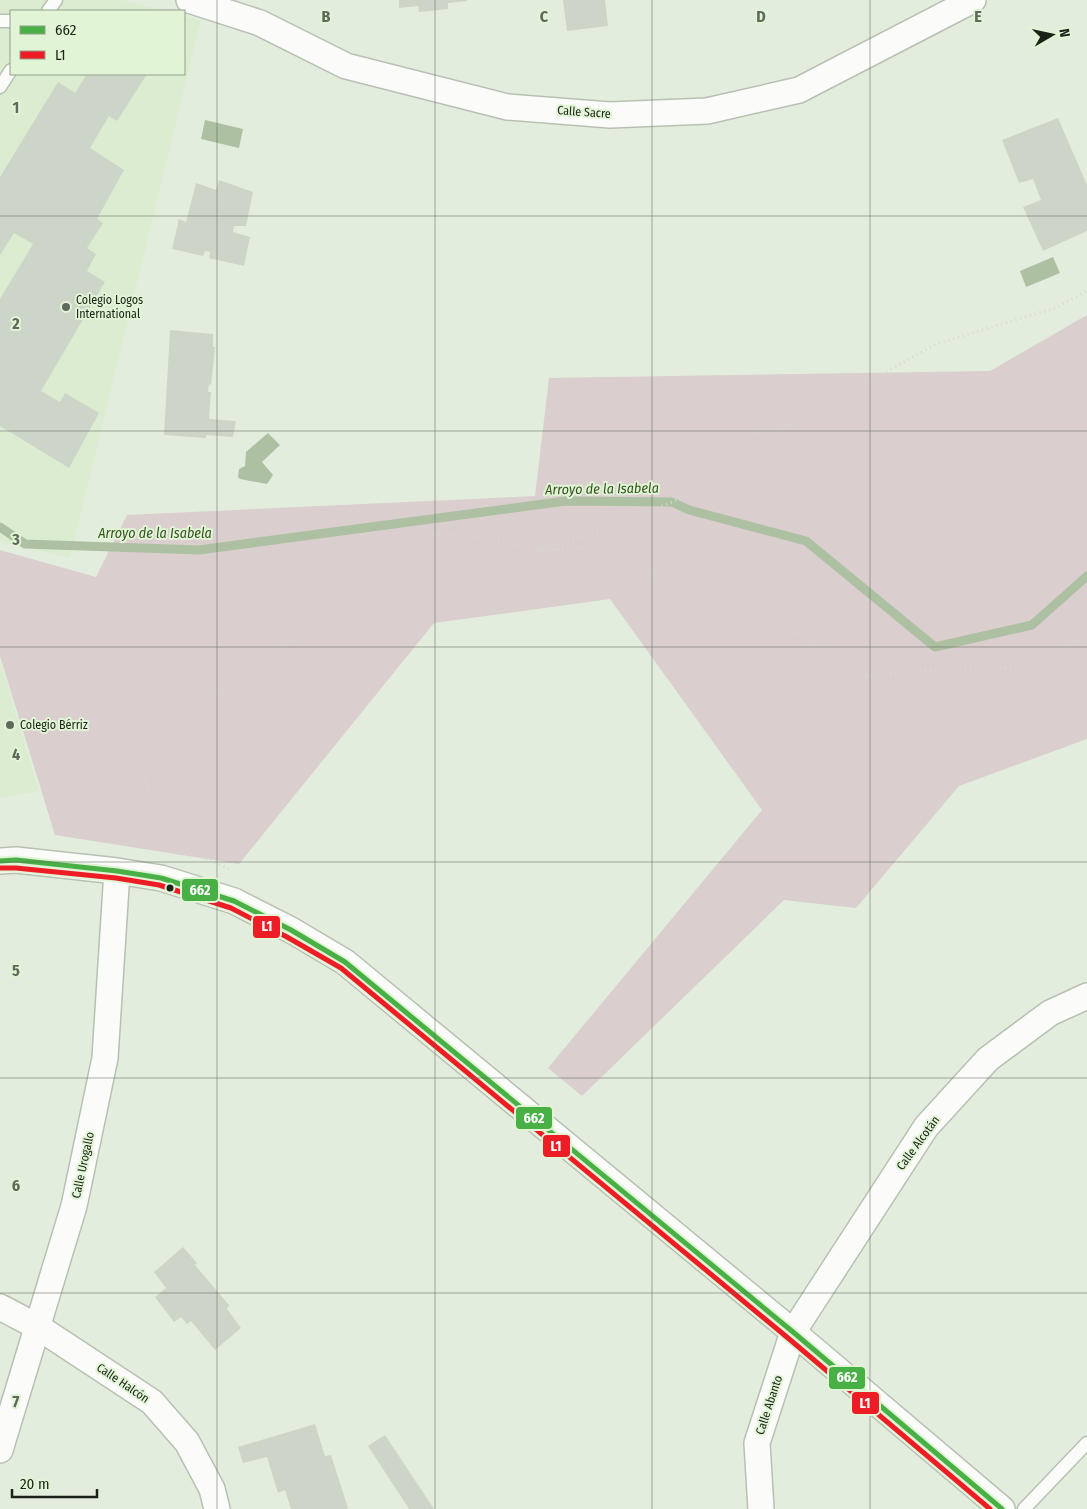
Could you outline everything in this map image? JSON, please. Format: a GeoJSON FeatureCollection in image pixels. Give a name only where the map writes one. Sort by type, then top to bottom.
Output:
{"type":"FeatureCollection","features":[{"type":"Feature","properties":{"kind":"street","name":"Calle Sacre"},"geometry":{"type":"LineString","coordinates":[[190,0],[260,23],[346,66],[507,107],[610,114],[707,111],[799,90],[972,0]]}},
{"type":"Feature","properties":{"kind":"street"},"geometry":{"type":"LineString","coordinates":[[0,860],[118,871],[162,878],[234,901],[291,930],[345,962],[794,1332],[1002,1509]]}},
{"type":"Feature","properties":{"kind":"street","name":"Calle Urogallo"},"geometry":{"type":"LineString","coordinates":[[0,1450],[74,1206],[105,1058],[118,871]]}},
{"type":"Feature","properties":{"kind":"street","name":"Calle Alcotán"},"geometry":{"type":"LineString","coordinates":[[794,1332],[926,1127],[988,1059],[1050,1014],[1087,996]]}},
{"type":"Feature","properties":{"kind":"street","name":"Calle Halcón"},"geometry":{"type":"LineString","coordinates":[[0,1307],[38,1327],[152,1402],[187,1442],[212,1489],[217,1509]]}},
{"type":"Feature","properties":{"kind":"street","name":"Calle Abanto"},"geometry":{"type":"LineString","coordinates":[[761,1509],[757,1443],[794,1332]]}},
{"type":"Feature","properties":{"kind":"lane"},"geometry":{"type":"LineString","coordinates":[[0,87],[10,72]]}},
{"type":"Feature","properties":{"kind":"lane"},"geometry":{"type":"LineString","coordinates":[[1024,1509],[1087,1442]]}},
{"type":"Feature","properties":{"kind":"path"},"geometry":{"type":"LineString","coordinates":[[533,550],[606,530],[694,491],[711,460],[746,435],[784,429],[936,344],[1055,308],[1087,291]]}},
{"type":"Feature","properties":{"kind":"path"},"geometry":{"type":"LineString","coordinates":[[234,901],[241,874],[190,851],[152,797],[146,782],[144,757],[148,744],[164,727],[278,652],[319,618],[371,560],[387,547],[403,538],[424,534],[446,534],[490,538],[533,550],[601,547],[694,598],[756,617],[805,638],[867,677],[925,670],[987,669],[1028,665],[1065,648],[1087,634]]}},
{"type":"Feature","properties":{"kind":"shaded area","name":"Colegio Logos International"},"geometry":{"type":"Polygon","coordinates":[[[0,0],[122,0],[163,10],[10,10],[10,75],[185,75],[185,16],[201,20],[70,558],[0,540],[0,0]]]}},
{"type":"Feature","properties":{"kind":"shaded area"},"geometry":{"type":"Polygon","coordinates":[[[205,120],[243,129],[239,148],[201,139],[205,120]]]}},
{"type":"Feature","properties":{"kind":"shaded area"},"geometry":{"type":"Polygon","coordinates":[[[1053,257],[1060,273],[1026,287],[1020,271],[1053,257]]]}},
{"type":"Feature","properties":{"kind":"shaded area"},"geometry":{"type":"Polygon","coordinates":[[[1087,315],[1087,739],[959,786],[856,908],[784,900],[582,1096],[548,1068],[762,810],[610,599],[434,623],[239,864],[55,835],[0,656],[0,550],[96,577],[127,515],[535,496],[549,378],[990,371],[1087,315]]]}},
{"type":"Feature","properties":{"kind":"shaded area"},"geometry":{"type":"Polygon","coordinates":[[[268,433],[280,445],[262,462],[273,475],[267,484],[240,479],[238,477],[239,469],[245,466],[246,452],[268,433]]]}},
{"type":"Feature","properties":{"kind":"shaded area","name":"Colegio Bérriz"},"geometry":{"type":"Polygon","coordinates":[[[0,660],[39,791],[0,798],[0,660]]]}},
{"type":"Feature","properties":{"kind":"building"},"geometry":{"type":"Polygon","coordinates":[[[399,0],[467,1],[448,3],[448,9],[419,12],[418,6],[399,8],[399,0]]]}},
{"type":"Feature","properties":{"kind":"building"},"geometry":{"type":"Polygon","coordinates":[[[563,0],[605,0],[608,26],[567,31],[563,0]]]}},
{"type":"Feature","properties":{"kind":"building"},"geometry":{"type":"Polygon","coordinates":[[[86,75],[146,75],[117,121],[109,116],[90,148],[124,170],[97,219],[103,223],[87,248],[96,254],[87,271],[105,282],[41,391],[60,402],[65,393],[99,413],[69,468],[0,426],[0,299],[33,244],[14,233],[0,255],[0,177],[58,82],[75,93],[86,75]]]}},
{"type":"Feature","properties":{"kind":"building"},"geometry":{"type":"Polygon","coordinates":[[[1058,118],[1087,185],[1087,231],[1043,251],[1023,207],[1041,200],[1033,179],[1019,183],[1002,140],[1058,118]]]}},
{"type":"Feature","properties":{"kind":"building"},"geometry":{"type":"Polygon","coordinates":[[[219,180],[253,192],[246,226],[234,226],[233,232],[250,237],[244,266],[209,258],[210,252],[205,251],[203,256],[172,249],[179,219],[186,222],[196,183],[216,190],[219,180]]]}},
{"type":"Feature","properties":{"kind":"building"},"geometry":{"type":"Polygon","coordinates":[[[170,330],[213,334],[213,347],[215,347],[211,385],[209,384],[208,392],[211,392],[209,419],[236,421],[233,437],[206,435],[206,438],[164,435],[170,330]]]}},
{"type":"Feature","properties":{"kind":"building"},"geometry":{"type":"Polygon","coordinates":[[[183,1247],[197,1263],[195,1265],[229,1305],[227,1309],[241,1328],[215,1350],[191,1321],[187,1324],[181,1317],[174,1322],[155,1297],[166,1288],[154,1272],[183,1247]]]}},
{"type":"Feature","properties":{"kind":"building"},"geometry":{"type":"Polygon","coordinates":[[[315,1424],[325,1456],[331,1455],[348,1508],[346,1509],[291,1509],[285,1490],[278,1493],[267,1457],[243,1463],[238,1447],[315,1424]]]}},
{"type":"Feature","properties":{"kind":"building"},"geometry":{"type":"Polygon","coordinates":[[[385,1435],[434,1509],[409,1509],[368,1446],[385,1435]]]}},
{"type":"Feature","properties":{"kind":"waterway","name":"Arroyo de la Isabela"},"geometry":{"type":"LineString","coordinates":[[0,527],[25,544],[199,550],[566,501],[672,502],[689,510],[806,541],[935,647],[1032,625],[1087,576]]}},
{"type":"Feature","properties":{"kind":"transit line","name":"662"},"geometry":{"type":"LineString","coordinates":[[0,861],[16,860],[117,871],[161,878],[234,901],[291,930],[345,962],[793,1332],[1002,1509]]}},
{"type":"Feature","properties":{"kind":"transit line","name":"L1"},"geometry":{"type":"LineString","coordinates":[[0,868],[116,878],[159,885],[231,908],[341,968],[788,1338],[990,1509]]}},
{"type":"Feature","properties":{"kind":"place","name":"Colegio Logos International"},"geometry":{"type":"Point","coordinates":[66,307]}},
{"type":"Feature","properties":{"kind":"place","name":"Colegio Bérriz"},"geometry":{"type":"Point","coordinates":[10,725]}}]}
